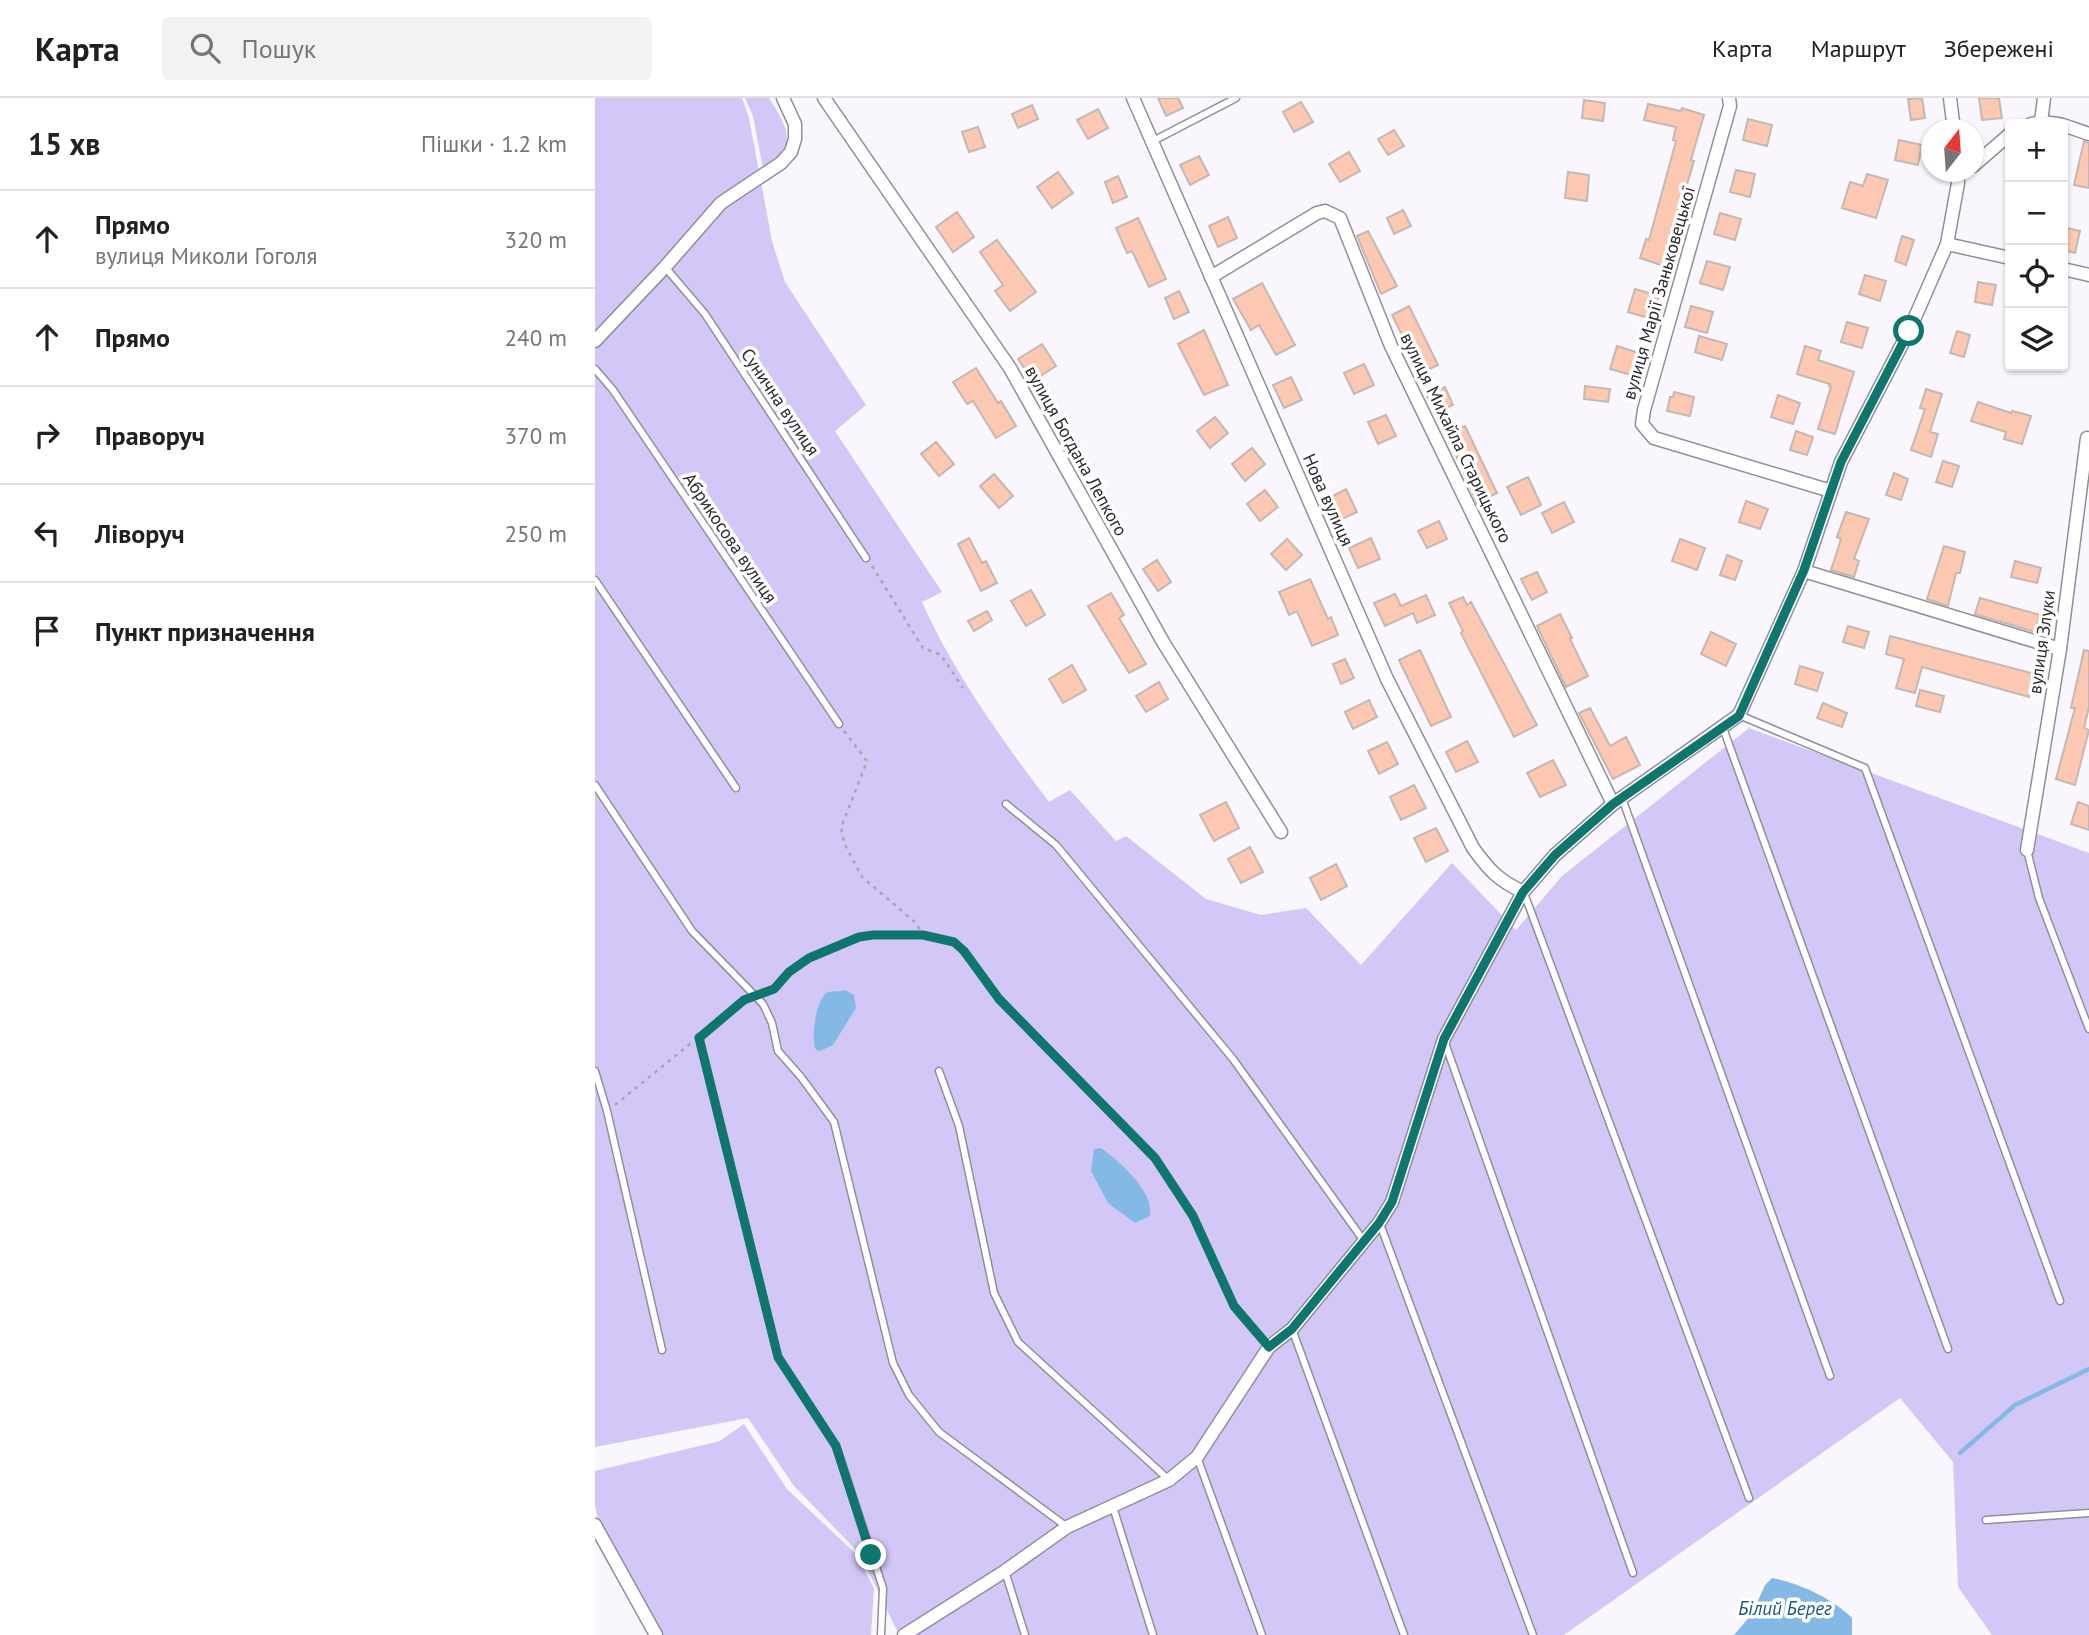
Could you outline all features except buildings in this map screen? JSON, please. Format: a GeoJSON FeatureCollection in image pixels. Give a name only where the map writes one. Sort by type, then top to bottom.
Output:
{"type":"FeatureCollection","features":[{"type":"Feature","properties":{"kind":"street"},"geometry":{"type":"LineString","coordinates":[[595,341],[722,203],[781,163],[791,152],[795,139],[795,124],[783,98]]}},
{"type":"Feature","properties":{"kind":"street","name":"вулиця Богдана Лепкого"},"geometry":{"type":"LineString","coordinates":[[824,98],[1010,368],[1163,642],[1281,832]]}},
{"type":"Feature","properties":{"kind":"street","name":"Нова вулиця"},"geometry":{"type":"LineString","coordinates":[[1133,98],[1387,679],[1473,848],[1490,871],[1523,892]]}},
{"type":"Feature","properties":{"kind":"street","name":"вулиця Марії Заньковецької"},"geometry":{"type":"LineString","coordinates":[[1729,98],[1730,106],[1642,424],[1654,438],[1831,491]]}},
{"type":"Feature","properties":{"kind":"street"},"geometry":{"type":"LineString","coordinates":[[1950,98],[1953,119]]}},
{"type":"Feature","properties":{"kind":"street"},"geometry":{"type":"LineString","coordinates":[[2037,119],[2044,98]]}},
{"type":"Feature","properties":{"kind":"street"},"geometry":{"type":"LineString","coordinates":[[2068,127],[2089,134]]}},
{"type":"Feature","properties":{"kind":"street"},"geometry":{"type":"LineString","coordinates":[[1984,156],[2005,138]]}},
{"type":"Feature","properties":{"kind":"street"},"geometry":{"type":"LineString","coordinates":[[904,1635],[1067,1528],[1169,1480],[1197,1457],[1269,1347],[1292,1329],[1379,1223],[1392,1202],[1444,1039],[1523,892],[1555,855],[1617,801],[1739,716],[1804,570],[1841,462],[1909,331],[1947,244],[1956,182]]}},
{"type":"Feature","properties":{"kind":"street","name":"вулиця Михайла Старицького"},"geometry":{"type":"LineString","coordinates":[[1211,277],[1317,213],[1325,211],[1340,218],[1391,346],[1617,801]]}},
{"type":"Feature","properties":{"kind":"street"},"geometry":{"type":"LineString","coordinates":[[1947,244],[2005,257]]}},
{"type":"Feature","properties":{"kind":"street"},"geometry":{"type":"LineString","coordinates":[[2068,270],[2089,275]]}},
{"type":"Feature","properties":{"kind":"street","name":"вулиця Злуки"},"geometry":{"type":"LineString","coordinates":[[2027,850],[2060,649],[2087,438]]}},
{"type":"Feature","properties":{"kind":"street"},"geometry":{"type":"LineString","coordinates":[[1804,570],[2060,649]]}},
{"type":"Feature","properties":{"kind":"street"},"geometry":{"type":"LineString","coordinates":[[595,1525],[656,1635]]}},
{"type":"Feature","properties":{"kind":"lane"},"geometry":{"type":"LineString","coordinates":[[1151,142],[1236,98]]}},
{"type":"Feature","properties":{"kind":"lane","name":"Сунична вулиця"},"geometry":{"type":"LineString","coordinates":[[665,267],[705,314],[866,558]]}},
{"type":"Feature","properties":{"kind":"lane","name":"Абрикосова вулиця"},"geometry":{"type":"LineString","coordinates":[[595,369],[621,402],[839,724]]}},
{"type":"Feature","properties":{"kind":"lane"},"geometry":{"type":"LineString","coordinates":[[595,580],[736,788]]}},
{"type":"Feature","properties":{"kind":"lane"},"geometry":{"type":"LineString","coordinates":[[1739,716],[1865,768],[2060,1301]]}},
{"type":"Feature","properties":{"kind":"lane"},"geometry":{"type":"LineString","coordinates":[[1723,728],[1948,1349]]}},
{"type":"Feature","properties":{"kind":"lane"},"geometry":{"type":"LineString","coordinates":[[595,785],[692,931],[763,1004],[772,1023],[778,1051],[834,1122],[893,1363],[909,1395],[939,1432],[1067,1528]]}},
{"type":"Feature","properties":{"kind":"lane"},"geometry":{"type":"LineString","coordinates":[[1617,801],[1831,1376]]}},
{"type":"Feature","properties":{"kind":"lane"},"geometry":{"type":"LineString","coordinates":[[1006,804],[1056,845],[1233,1059],[1364,1241]]}},
{"type":"Feature","properties":{"kind":"lane"},"geometry":{"type":"LineString","coordinates":[[2027,850],[2039,898],[2089,1028]]}},
{"type":"Feature","properties":{"kind":"lane"},"geometry":{"type":"LineString","coordinates":[[1523,892],[1749,1498]]}},
{"type":"Feature","properties":{"kind":"lane"},"geometry":{"type":"LineString","coordinates":[[999,999],[1155,1158],[1193,1216],[1234,1306],[1269,1347]]}},
{"type":"Feature","properties":{"kind":"lane"},"geometry":{"type":"LineString","coordinates":[[699,1038],[778,1357],[836,1446],[883,1587],[881,1635]]}},
{"type":"Feature","properties":{"kind":"lane"},"geometry":{"type":"LineString","coordinates":[[1444,1039],[1633,1573]]}},
{"type":"Feature","properties":{"kind":"lane"},"geometry":{"type":"LineString","coordinates":[[595,1071],[607,1111],[662,1350]]}},
{"type":"Feature","properties":{"kind":"lane"},"geometry":{"type":"LineString","coordinates":[[939,1072],[960,1126],[994,1293],[1018,1342],[1169,1480]]}},
{"type":"Feature","properties":{"kind":"lane"},"geometry":{"type":"LineString","coordinates":[[1379,1223],[1533,1635]]}},
{"type":"Feature","properties":{"kind":"lane"},"geometry":{"type":"LineString","coordinates":[[1292,1329],[1403,1635]]}},
{"type":"Feature","properties":{"kind":"lane"},"geometry":{"type":"LineString","coordinates":[[1197,1457],[1262,1635]]}},
{"type":"Feature","properties":{"kind":"lane"},"geometry":{"type":"LineString","coordinates":[[1113,1507],[1153,1635]]}},
{"type":"Feature","properties":{"kind":"lane"},"geometry":{"type":"LineString","coordinates":[[1986,1520],[2089,1513]]}},
{"type":"Feature","properties":{"kind":"lane"},"geometry":{"type":"LineString","coordinates":[[1005,1571],[1025,1635]]}},
{"type":"Feature","properties":{"kind":"path"},"geometry":{"type":"LineString","coordinates":[[866,558],[923,648],[941,655],[964,688]]}},
{"type":"Feature","properties":{"kind":"path"},"geometry":{"type":"LineString","coordinates":[[839,724],[867,761],[841,828],[844,843],[862,877],[916,923],[923,935]]}},
{"type":"Feature","properties":{"kind":"path"},"geometry":{"type":"LineString","coordinates":[[607,1111],[736,1007],[754,996],[774,989],[789,972],[809,958],[859,937],[923,935],[954,942],[964,951],[999,999]]}},
{"type":"Feature","properties":{"kind":"shaded area"},"geometry":{"type":"Polygon","coordinates":[[[595,98],[742,98],[749,118],[772,241],[785,282],[866,405],[835,431],[942,592],[922,602],[948,654],[997,730],[1049,802],[1070,790],[1116,841],[1126,836],[1206,899],[1261,915],[1306,908],[1361,965],[1452,863],[1516,930],[1562,876],[1749,728],[2089,853],[2089,1635],[1992,1635],[1958,1587],[1953,1462],[1900,1398],[1564,1635],[899,1635],[860,1554],[794,1486],[748,1418],[595,1447],[595,98]]]}},
{"type":"Feature","properties":{"kind":"shaded area"},"geometry":{"type":"Polygon","coordinates":[[[745,98],[769,98],[786,130],[784,151],[763,169],[753,116],[745,98]]]}},
{"type":"Feature","properties":{"kind":"shaded area"},"geometry":{"type":"Polygon","coordinates":[[[744,1424],[787,1489],[857,1555],[874,1588],[871,1635],[662,1635],[598,1519],[595,1506],[595,1471],[720,1441],[744,1424]]]}},
{"type":"Feature","properties":{"kind":"water"},"geometry":{"type":"Polygon","coordinates":[[[845,990],[854,995],[856,1008],[833,1045],[816,1050],[814,1029],[820,1002],[828,992],[845,990]]]}},
{"type":"Feature","properties":{"kind":"water"},"geometry":{"type":"Polygon","coordinates":[[[1101,1148],[1126,1169],[1141,1187],[1150,1206],[1150,1216],[1135,1223],[1108,1203],[1091,1171],[1094,1149],[1101,1148]]]}},
{"type":"Feature","properties":{"kind":"water","name":"Білий Берег"},"geometry":{"type":"Polygon","coordinates":[[[1772,1578],[1804,1588],[1835,1604],[1852,1618],[1852,1635],[1734,1635],[1752,1614],[1765,1585],[1772,1578]]]}},
{"type":"Feature","properties":{"kind":"waterway"},"geometry":{"type":"LineString","coordinates":[[1960,1453],[2015,1405],[2089,1369]]}},
{"type":"Feature","properties":{"kind":"route"},"geometry":{"type":"LineString","coordinates":[[871,1555],[836,1446],[778,1357],[699,1038],[744,1000],[774,989],[789,972],[809,958],[859,937],[923,935],[954,942],[964,951],[999,999],[1155,1158],[1193,1216],[1234,1306],[1269,1347],[1292,1329],[1379,1223],[1392,1202],[1444,1039],[1523,892],[1555,855],[1613,804],[1739,716],[1804,570],[1841,462],[1909,331]]}}]}
